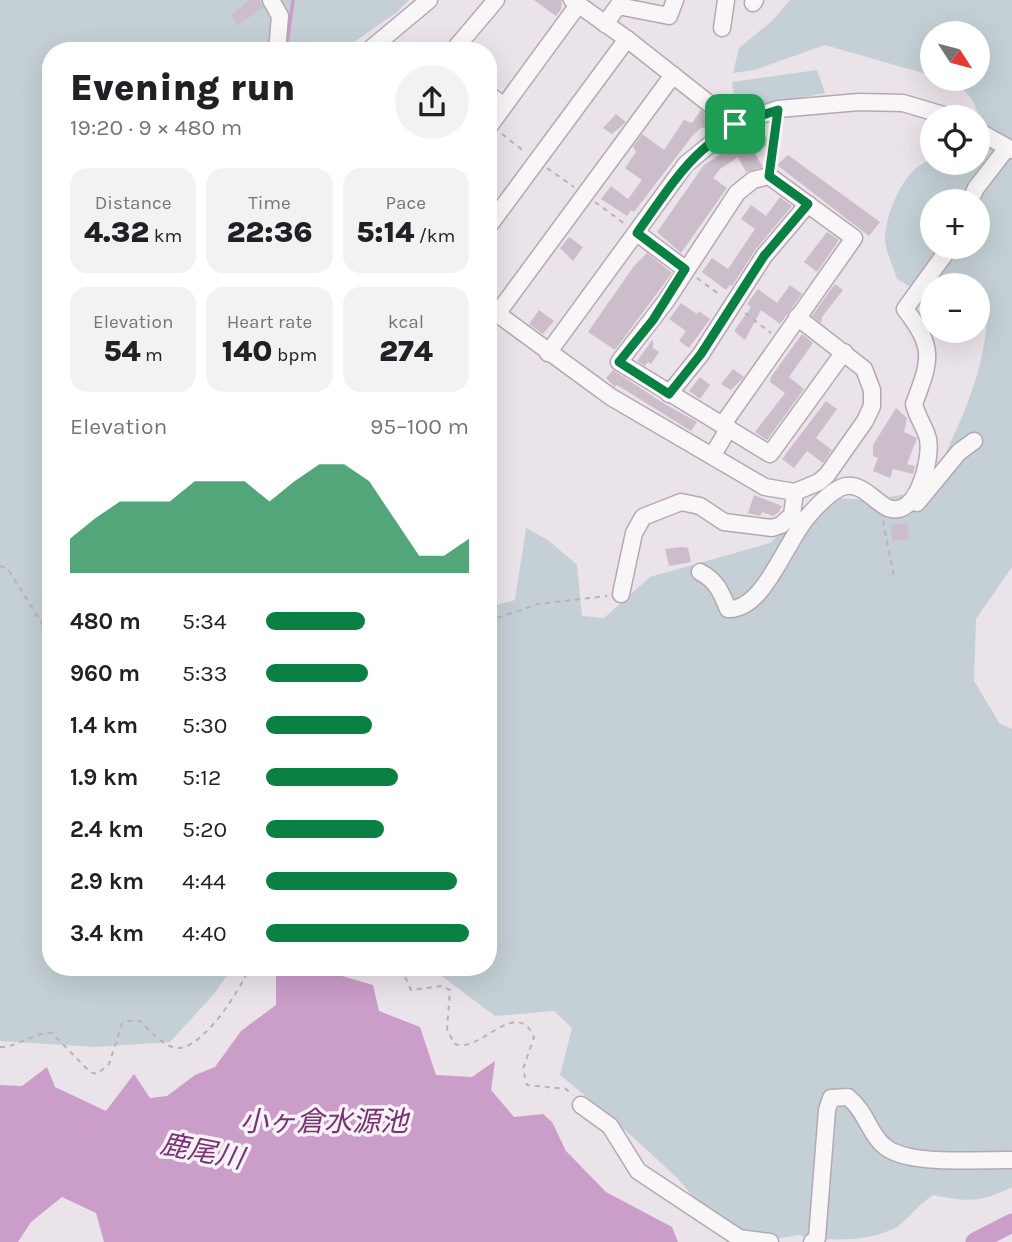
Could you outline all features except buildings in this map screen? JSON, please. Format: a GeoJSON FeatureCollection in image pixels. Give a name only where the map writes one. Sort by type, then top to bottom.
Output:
{"type":"FeatureCollection","features":[{"type":"Feature","properties":{"kind":"street"},"geometry":{"type":"LineString","coordinates":[[271,0],[280,16],[278,42]]}},
{"type":"Feature","properties":{"kind":"street"},"geometry":{"type":"LineString","coordinates":[[379,42],[429,0]]}},
{"type":"Feature","properties":{"kind":"street"},"geometry":{"type":"LineString","coordinates":[[461,42],[496,0]]}},
{"type":"Feature","properties":{"kind":"street"},"geometry":{"type":"LineString","coordinates":[[605,24],[618,6],[669,16],[675,0]]}},
{"type":"Feature","properties":{"kind":"street"},"geometry":{"type":"LineString","coordinates":[[722,28],[726,0]]}},
{"type":"Feature","properties":{"kind":"street"},"geometry":{"type":"LineString","coordinates":[[497,116],[575,2],[627,39],[735,124]]}},
{"type":"Feature","properties":{"kind":"street"},"geometry":{"type":"LineString","coordinates":[[497,215],[627,39]]}},
{"type":"Feature","properties":{"kind":"street"},"geometry":{"type":"LineString","coordinates":[[497,305],[585,195],[673,75]]}},
{"type":"Feature","properties":{"kind":"street"},"geometry":{"type":"LineString","coordinates":[[497,101],[504,106]]}},
{"type":"Feature","properties":{"kind":"street"},"geometry":{"type":"LineString","coordinates":[[548,353],[686,164],[735,124],[778,110],[859,102],[903,103],[920,108]]}},
{"type":"Feature","properties":{"kind":"street"},"geometry":{"type":"LineString","coordinates":[[976,189],[1009,149],[990,138]]}},
{"type":"Feature","properties":{"kind":"street"},"geometry":{"type":"LineString","coordinates":[[712,456],[726,426],[797,317],[854,239],[769,176],[753,180],[737,193],[653,320],[619,362],[669,394],[726,426],[770,454],[844,352]]}},
{"type":"Feature","properties":{"kind":"street"},"geometry":{"type":"LineString","coordinates":[[669,394],[701,354],[764,256],[808,204]]}},
{"type":"Feature","properties":{"kind":"street"},"geometry":{"type":"LineString","coordinates":[[637,233],[685,269]]}},
{"type":"Feature","properties":{"kind":"street"},"geometry":{"type":"LineString","coordinates":[[700,572],[720,588],[728,609],[738,610],[760,594],[783,552],[808,516],[843,486],[853,486],[889,508],[902,509],[911,502],[930,459],[928,439],[914,404],[928,350],[924,334],[905,309],[941,259]]}},
{"type":"Feature","properties":{"kind":"street"},"geometry":{"type":"LineString","coordinates":[[497,313],[611,397],[765,487],[795,492],[813,486],[827,475],[869,414],[873,399],[867,375],[844,352],[797,317]]}},
{"type":"Feature","properties":{"kind":"street"},"geometry":{"type":"LineString","coordinates":[[911,502],[918,503],[959,453],[974,441]]}},
{"type":"Feature","properties":{"kind":"street"},"geometry":{"type":"LineString","coordinates":[[621,594],[634,533],[643,517],[681,502],[699,506],[724,522],[772,528],[781,525],[792,515],[795,492]]}},
{"type":"Feature","properties":{"kind":"street"},"geometry":{"type":"LineString","coordinates":[[812,1242],[817,1238],[827,1110],[831,1098],[848,1097],[862,1109],[882,1145],[901,1157],[1012,1160]]}},
{"type":"Feature","properties":{"kind":"street"},"geometry":{"type":"LineString","coordinates":[[581,1105],[610,1126],[638,1171],[739,1238],[770,1242]]}},
{"type":"Feature","properties":{"kind":"path"},"geometry":{"type":"LineString","coordinates":[[769,176],[778,110]]}},
{"type":"Feature","properties":{"kind":"path"},"geometry":{"type":"LineString","coordinates":[[497,133],[637,233]]}},
{"type":"Feature","properties":{"kind":"path"},"geometry":{"type":"LineString","coordinates":[[889,508],[884,515],[883,530],[894,577]]}},
{"type":"Feature","properties":{"kind":"path"},"geometry":{"type":"LineString","coordinates":[[0,566],[8,569],[42,624]]}},
{"type":"Feature","properties":{"kind":"path"},"geometry":{"type":"LineString","coordinates":[[497,618],[538,604],[621,594]]}},
{"type":"Feature","properties":{"kind":"path"},"geometry":{"type":"LineString","coordinates":[[0,1047],[20,1045],[42,1032],[52,1033],[90,1072],[97,1074],[109,1064],[122,1024],[140,1021],[170,1046],[181,1048],[194,1042],[219,1016],[238,991],[245,976]]}},
{"type":"Feature","properties":{"kind":"path"},"geometry":{"type":"LineString","coordinates":[[405,976],[411,989],[442,986],[450,990],[447,1030],[455,1044],[468,1044],[507,1024],[517,1022],[526,1025],[534,1037],[523,1069],[527,1085],[531,1088],[566,1089],[581,1105]]}},
{"type":"Feature","properties":{"kind":"shaded area"},"geometry":{"type":"Polygon","coordinates":[[[0,0],[409,0],[396,13],[354,42],[42,42],[42,976],[226,976],[214,994],[170,1042],[95,1047],[0,1041],[0,0]]]}},
{"type":"Feature","properties":{"kind":"shaded area"},"geometry":{"type":"Polygon","coordinates":[[[790,0],[1012,0],[1012,567],[976,619],[974,681],[1000,724],[1012,729],[1012,1187],[973,1200],[933,1195],[897,1227],[861,1238],[822,1239],[797,1235],[756,1237],[717,1222],[663,1165],[560,1075],[572,1028],[554,1011],[495,1016],[442,976],[497,976],[497,605],[515,600],[526,528],[548,540],[577,565],[582,616],[604,618],[650,577],[770,543],[817,497],[873,500],[928,490],[966,407],[984,343],[990,343],[990,273],[920,273],[920,292],[897,279],[887,251],[885,235],[894,201],[906,179],[920,165],[920,175],[990,175],[990,105],[974,105],[964,91],[990,91],[990,21],[920,21],[920,72],[825,45],[754,70],[733,73],[739,48],[772,21],[790,0]]]}},
{"type":"Feature","properties":{"kind":"shaded area"},"geometry":{"type":"Polygon","coordinates":[[[817,70],[825,93],[736,111],[732,82],[817,70]]]}},
{"type":"Feature","properties":{"kind":"water","name":"小ヶ倉水源池"},"geometry":{"type":"Polygon","coordinates":[[[276,976],[342,976],[373,985],[379,1011],[420,1027],[436,1075],[472,1077],[495,1061],[491,1090],[514,1117],[543,1114],[552,1122],[566,1151],[606,1192],[672,1227],[678,1242],[104,1242],[96,1213],[62,1197],[31,1222],[18,1242],[0,1242],[0,1085],[22,1086],[47,1067],[55,1087],[106,1111],[134,1074],[150,1098],[167,1096],[195,1075],[215,1067],[241,1031],[276,1005],[276,976]]]}},
{"type":"Feature","properties":{"kind":"waterway"},"geometry":{"type":"LineString","coordinates":[[287,42],[293,0]]}},
{"type":"Feature","properties":{"kind":"waterway","name":"鹿尾川"},"geometry":{"type":"LineString","coordinates":[[975,1242],[1012,1223]]}},
{"type":"Feature","properties":{"kind":"route"},"geometry":{"type":"LineString","coordinates":[[778,110],[769,176],[808,204],[764,256],[701,354],[669,394],[619,362],[653,320],[685,269],[637,233],[686,164],[699,150],[735,124],[778,110]]}}]}
